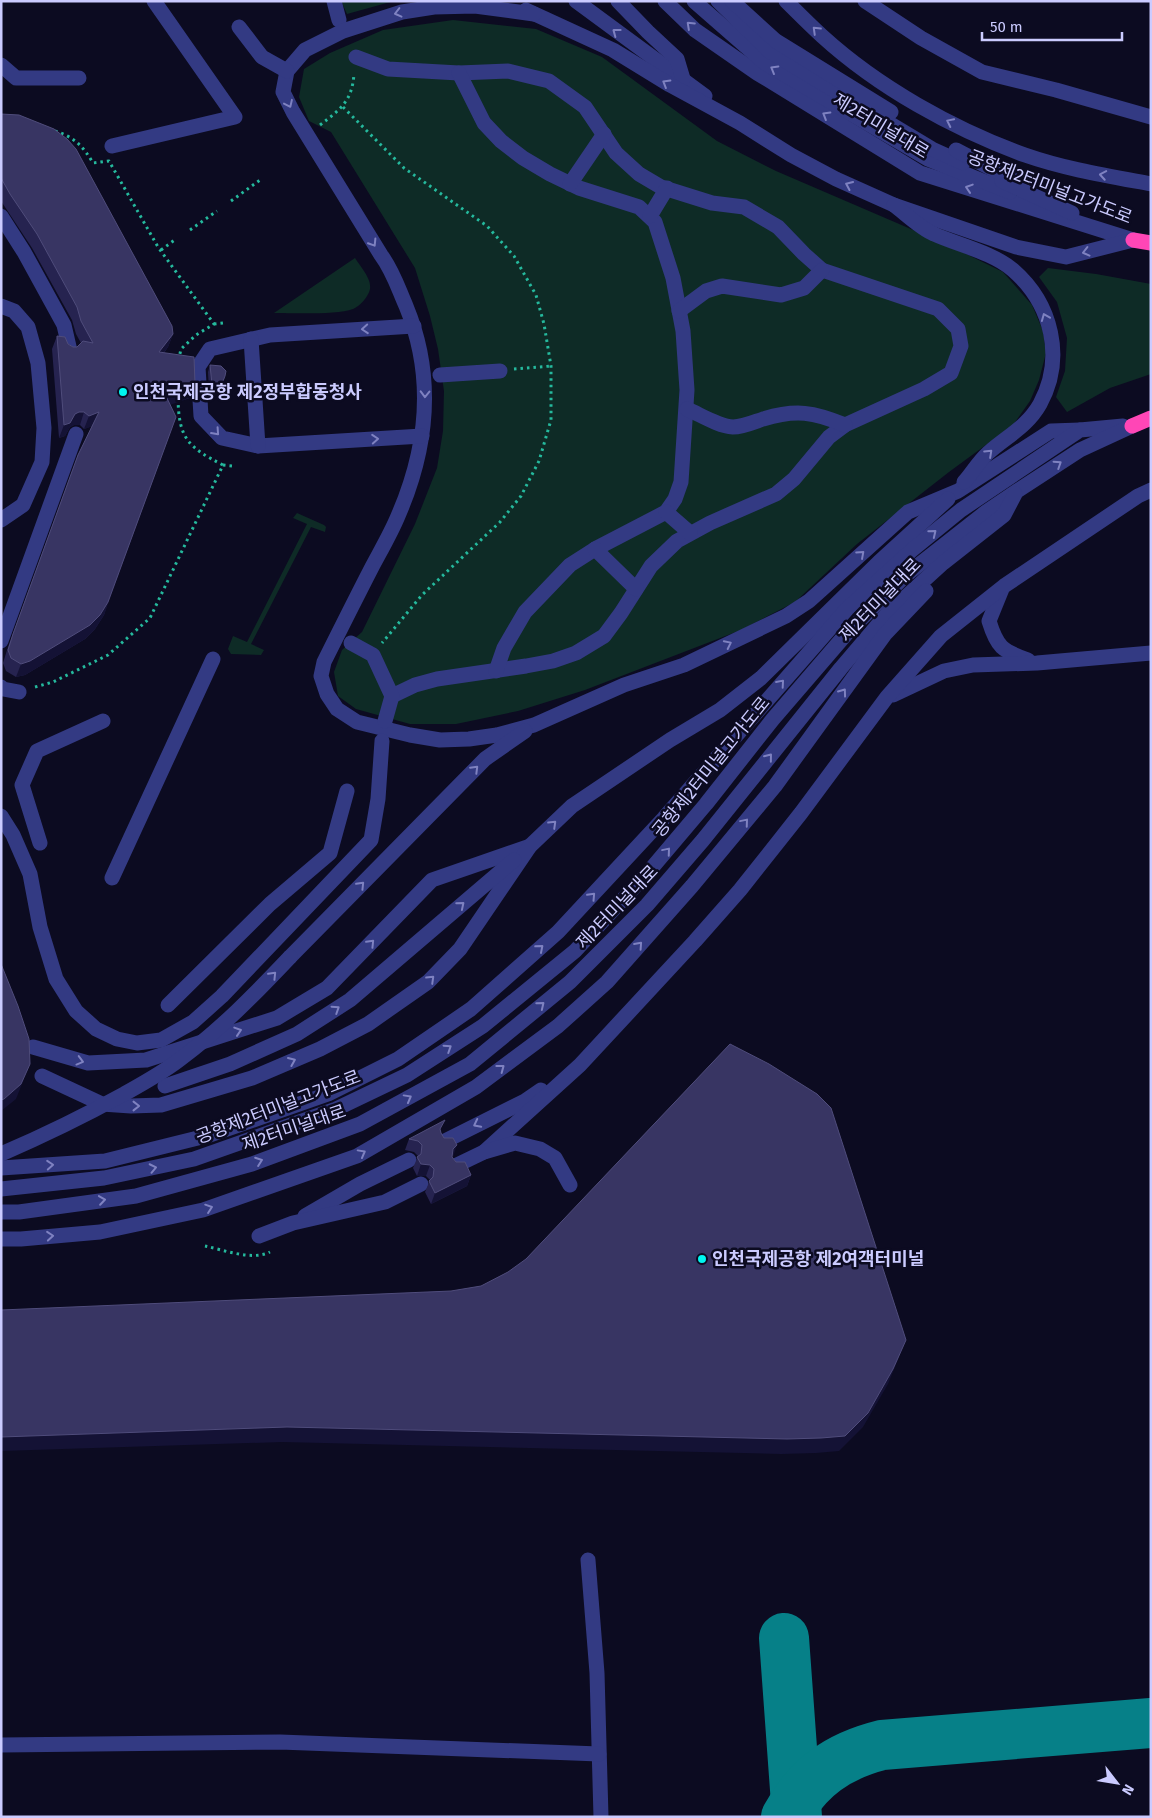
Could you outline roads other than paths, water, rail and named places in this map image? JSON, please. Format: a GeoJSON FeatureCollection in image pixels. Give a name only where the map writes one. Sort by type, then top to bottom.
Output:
{"type":"FeatureCollection","features":[{"type":"Feature","properties":{"kind":"highway","name":"제2터미널대로"},"geometry":{"type":"LineString","coordinates":[[1133,240],[1151,243]]}},
{"type":"Feature","properties":{"kind":"highway","name":"제2터미널대로"},"geometry":{"type":"LineString","coordinates":[[1132,426],[1151,418]]}},
{"type":"Feature","properties":{"kind":"street"},"geometry":{"type":"LineString","coordinates":[[112,146],[235,117],[154,1]]}},
{"type":"Feature","properties":{"kind":"street"},"geometry":{"type":"LineString","coordinates":[[334,1],[339,20]]}},
{"type":"Feature","properties":{"kind":"street"},"geometry":{"type":"LineString","coordinates":[[511,1],[534,14],[613,50],[670,85],[740,123],[791,155],[828,175],[894,204],[1016,247],[1066,257],[1133,240]]}},
{"type":"Feature","properties":{"kind":"street"},"geometry":{"type":"LineString","coordinates":[[576,1],[740,123]]}},
{"type":"Feature","properties":{"kind":"street"},"geometry":{"type":"LineString","coordinates":[[618,1],[677,59],[683,79]]}},
{"type":"Feature","properties":{"kind":"street","name":"제2터미널대로"},"geometry":{"type":"LineString","coordinates":[[665,1],[695,30],[757,73],[920,173],[1133,240]]}},
{"type":"Feature","properties":{"kind":"street","name":"공항제2터미널고가도로"},"geometry":{"type":"LineString","coordinates":[[694,1],[765,64],[928,159],[1133,240]]}},
{"type":"Feature","properties":{"kind":"street","name":"제2터미널대로"},"geometry":{"type":"LineString","coordinates":[[718,1],[769,51],[932,149],[1133,240]]}},
{"type":"Feature","properties":{"kind":"street","name":"공항제2터미널고가도로"},"geometry":{"type":"LineString","coordinates":[[732,1],[776,40],[935,140],[1133,240]]}},
{"type":"Feature","properties":{"kind":"street"},"geometry":{"type":"LineString","coordinates":[[786,1],[823,37],[874,77],[946,121],[1034,157],[1081,171],[1151,184]]}},
{"type":"Feature","properties":{"kind":"street"},"geometry":{"type":"LineString","coordinates":[[865,1],[921,38],[982,72],[1056,90],[1151,117]]}},
{"type":"Feature","properties":{"kind":"street"},"geometry":{"type":"LineString","coordinates":[[881,1],[921,38]]}},
{"type":"Feature","properties":{"kind":"street"},"geometry":{"type":"LineString","coordinates":[[534,14],[475,6],[434,7],[402,12],[343,31],[306,50],[288,71],[283,92],[293,112],[390,267],[414,326],[421,351],[425,388],[422,436],[415,470],[398,516],[324,662],[321,676],[327,694],[337,709],[357,722],[385,730],[440,740],[469,739],[497,735],[534,725],[624,685],[684,665],[786,616],[809,601],[908,512],[958,490],[1052,431],[1080,430]]}},
{"type":"Feature","properties":{"kind":"street"},"geometry":{"type":"LineString","coordinates":[[239,27],[262,57],[288,71]]}},
{"type":"Feature","properties":{"kind":"street"},"geometry":{"type":"LineString","coordinates":[[356,57],[388,70],[459,73],[508,71],[549,81],[585,107],[616,153],[639,174],[661,186],[712,203],[744,208],[778,226],[822,270],[938,309],[958,329],[961,346],[951,373],[924,389],[845,425],[829,437],[794,480],[776,494],[690,532],[677,541],[651,566],[622,614],[604,636],[576,653],[553,661],[436,679],[414,685],[392,696]]}},
{"type":"Feature","properties":{"kind":"street"},"geometry":{"type":"LineString","coordinates":[[1,65],[16,78],[79,78]]}},
{"type":"Feature","properties":{"kind":"street"},"geometry":{"type":"LineString","coordinates":[[459,73],[484,123],[501,141],[523,158],[570,184],[627,202],[639,207],[650,216],[655,222],[671,270],[683,332],[687,409],[681,482],[675,499],[666,512],[595,549],[570,565],[525,612],[504,648],[496,671]]}},
{"type":"Feature","properties":{"kind":"street"},"geometry":{"type":"LineString","coordinates":[[570,184],[604,134]]}},
{"type":"Feature","properties":{"kind":"street"},"geometry":{"type":"LineString","coordinates":[[650,216],[668,188]]}},
{"type":"Feature","properties":{"kind":"street"},"geometry":{"type":"LineString","coordinates":[[165,1086],[230,1064],[297,1034],[350,1000],[530,846],[572,806],[654,750],[720,710],[761,678],[879,562],[958,490],[987,453],[1021,428],[1040,404],[1051,377],[1054,349],[1047,320],[1033,291],[1012,269],[980,252],[931,233],[894,204]]}},
{"type":"Feature","properties":{"kind":"street"},"geometry":{"type":"LineString","coordinates":[[1,216],[24,252],[64,325],[70,351]]}},
{"type":"Feature","properties":{"kind":"street"},"geometry":{"type":"LineString","coordinates":[[679,311],[706,291],[722,286],[781,295],[789,293],[804,288],[822,270]]}},
{"type":"Feature","properties":{"kind":"street"},"geometry":{"type":"LineString","coordinates":[[1,306],[14,311],[28,327],[38,363],[44,428],[42,462],[24,505],[1,520]]}},
{"type":"Feature","properties":{"kind":"street"},"geometry":{"type":"LineString","coordinates":[[414,326],[270,334],[210,349],[198,367],[202,416],[222,438],[258,446],[422,436]]}},
{"type":"Feature","properties":{"kind":"street"},"geometry":{"type":"LineString","coordinates":[[251,339],[258,446]]}},
{"type":"Feature","properties":{"kind":"street"},"geometry":{"type":"LineString","coordinates":[[440,375],[500,371]]}},
{"type":"Feature","properties":{"kind":"street"},"geometry":{"type":"LineString","coordinates":[[687,409],[724,425],[736,427],[780,414],[798,412],[811,413],[845,425]]}},
{"type":"Feature","properties":{"kind":"street","name":"제2터미널대로"},"geometry":{"type":"LineString","coordinates":[[1,1168],[105,1161],[210,1135],[328,1094],[398,1060],[471,1009],[558,932],[664,818],[847,609],[912,550],[961,510],[1080,430],[1132,426]]}},
{"type":"Feature","properties":{"kind":"street","name":"제2터미널대로"},"geometry":{"type":"LineString","coordinates":[[1,1212],[19,1212],[136,1196],[252,1164],[360,1124],[470,1064],[570,982],[646,905],[702,840],[887,614],[943,563],[1004,515],[1017,491],[1080,450],[1132,426]]}},
{"type":"Feature","properties":{"kind":"street"},"geometry":{"type":"LineString","coordinates":[[1,642],[76,434]]}},
{"type":"Feature","properties":{"kind":"street"},"geometry":{"type":"LineString","coordinates":[[484,1152],[580,1065],[671,968],[740,890],[801,813],[887,697],[941,636],[1004,586],[1138,496],[1151,490]]}},
{"type":"Feature","properties":{"kind":"street","name":"공항제2터미널고가도로"},"geometry":{"type":"LineString","coordinates":[[1,1189],[104,1178],[194,1159],[336,1109],[406,1076],[483,1026],[575,951],[651,869],[846,633],[906,574],[986,512],[1017,491]]}},
{"type":"Feature","properties":{"kind":"street"},"geometry":{"type":"LineString","coordinates":[[666,512],[690,532]]}},
{"type":"Feature","properties":{"kind":"street"},"geometry":{"type":"LineString","coordinates":[[1,1239],[100,1232],[203,1210],[357,1156],[476,1087],[558,1026],[607,982],[692,886],[775,786],[885,634],[927,590],[977,548],[984,532]]}},
{"type":"Feature","properties":{"kind":"street"},"geometry":{"type":"LineString","coordinates":[[595,549],[636,589]]}},
{"type":"Feature","properties":{"kind":"street"},"geometry":{"type":"LineString","coordinates":[[1004,586],[989,620],[994,638],[1007,653],[1037,663]]}},
{"type":"Feature","properties":{"kind":"street"},"geometry":{"type":"LineString","coordinates":[[351,642],[373,655],[392,696],[385,721]]}},
{"type":"Feature","properties":{"kind":"street"},"geometry":{"type":"LineString","coordinates":[[887,697],[944,671],[973,666],[1037,663],[1151,653]]}},
{"type":"Feature","properties":{"kind":"street"},"geometry":{"type":"LineString","coordinates":[[112,878],[213,659]]}},
{"type":"Feature","properties":{"kind":"street"},"geometry":{"type":"LineString","coordinates":[[1,687],[19,692]]}},
{"type":"Feature","properties":{"kind":"street"},"geometry":{"type":"LineString","coordinates":[[40,843],[22,785],[37,751],[103,721]]}},
{"type":"Feature","properties":{"kind":"street"},"geometry":{"type":"LineString","coordinates":[[18,1168],[1,1155],[97,1109],[178,1061],[215,1032],[247,1002],[485,759],[534,725]]}},
{"type":"Feature","properties":{"kind":"street"},"geometry":{"type":"LineString","coordinates":[[1,816],[13,836],[30,874],[40,927],[56,979],[76,1010],[96,1028],[117,1039],[137,1042],[161,1040],[193,1022],[222,996],[371,840],[378,799],[382,741]]}},
{"type":"Feature","properties":{"kind":"street"},"geometry":{"type":"LineString","coordinates":[[168,1005],[270,904],[330,854],[347,791]]}},
{"type":"Feature","properties":{"kind":"street"},"geometry":{"type":"LineString","coordinates":[[34,1047],[88,1063],[146,1060],[277,1018],[328,988],[432,880],[530,846]]}},
{"type":"Feature","properties":{"kind":"street"},"geometry":{"type":"LineString","coordinates":[[42,1076],[102,1104],[131,1106],[161,1105],[252,1078],[320,1049],[368,1024],[428,982],[460,949],[530,846]]}},
{"type":"Feature","properties":{"kind":"street"},"geometry":{"type":"LineString","coordinates":[[445,1141],[525,1101],[580,1065]]}},
{"type":"Feature","properties":{"kind":"street"},"geometry":{"type":"LineString","coordinates":[[457,1164],[484,1152],[515,1143],[540,1149],[555,1158],[570,1185]]}},
{"type":"Feature","properties":{"kind":"street"},"geometry":{"type":"LineString","coordinates":[[293,1223],[360,1184],[409,1160]]}},
{"type":"Feature","properties":{"kind":"street"},"geometry":{"type":"LineString","coordinates":[[259,1236],[293,1223],[385,1202],[421,1184]]}},
{"type":"Feature","properties":{"kind":"street"},"geometry":{"type":"LineString","coordinates":[[588,1560],[598,1673],[601,1817]]}},
{"type":"Feature","properties":{"kind":"street"},"geometry":{"type":"LineString","coordinates":[[1,1745],[280,1742],[599,1754]]}},
{"type":"Feature","properties":{"kind":"place","name":"인천국제공항 제2정부합동청사"},"geometry":{"type":"Point","coordinates":[123,392]}},
{"type":"Feature","properties":{"kind":"place","name":"인천국제공항 제2여객터미널"},"geometry":{"type":"Point","coordinates":[702,1259]}}]}
